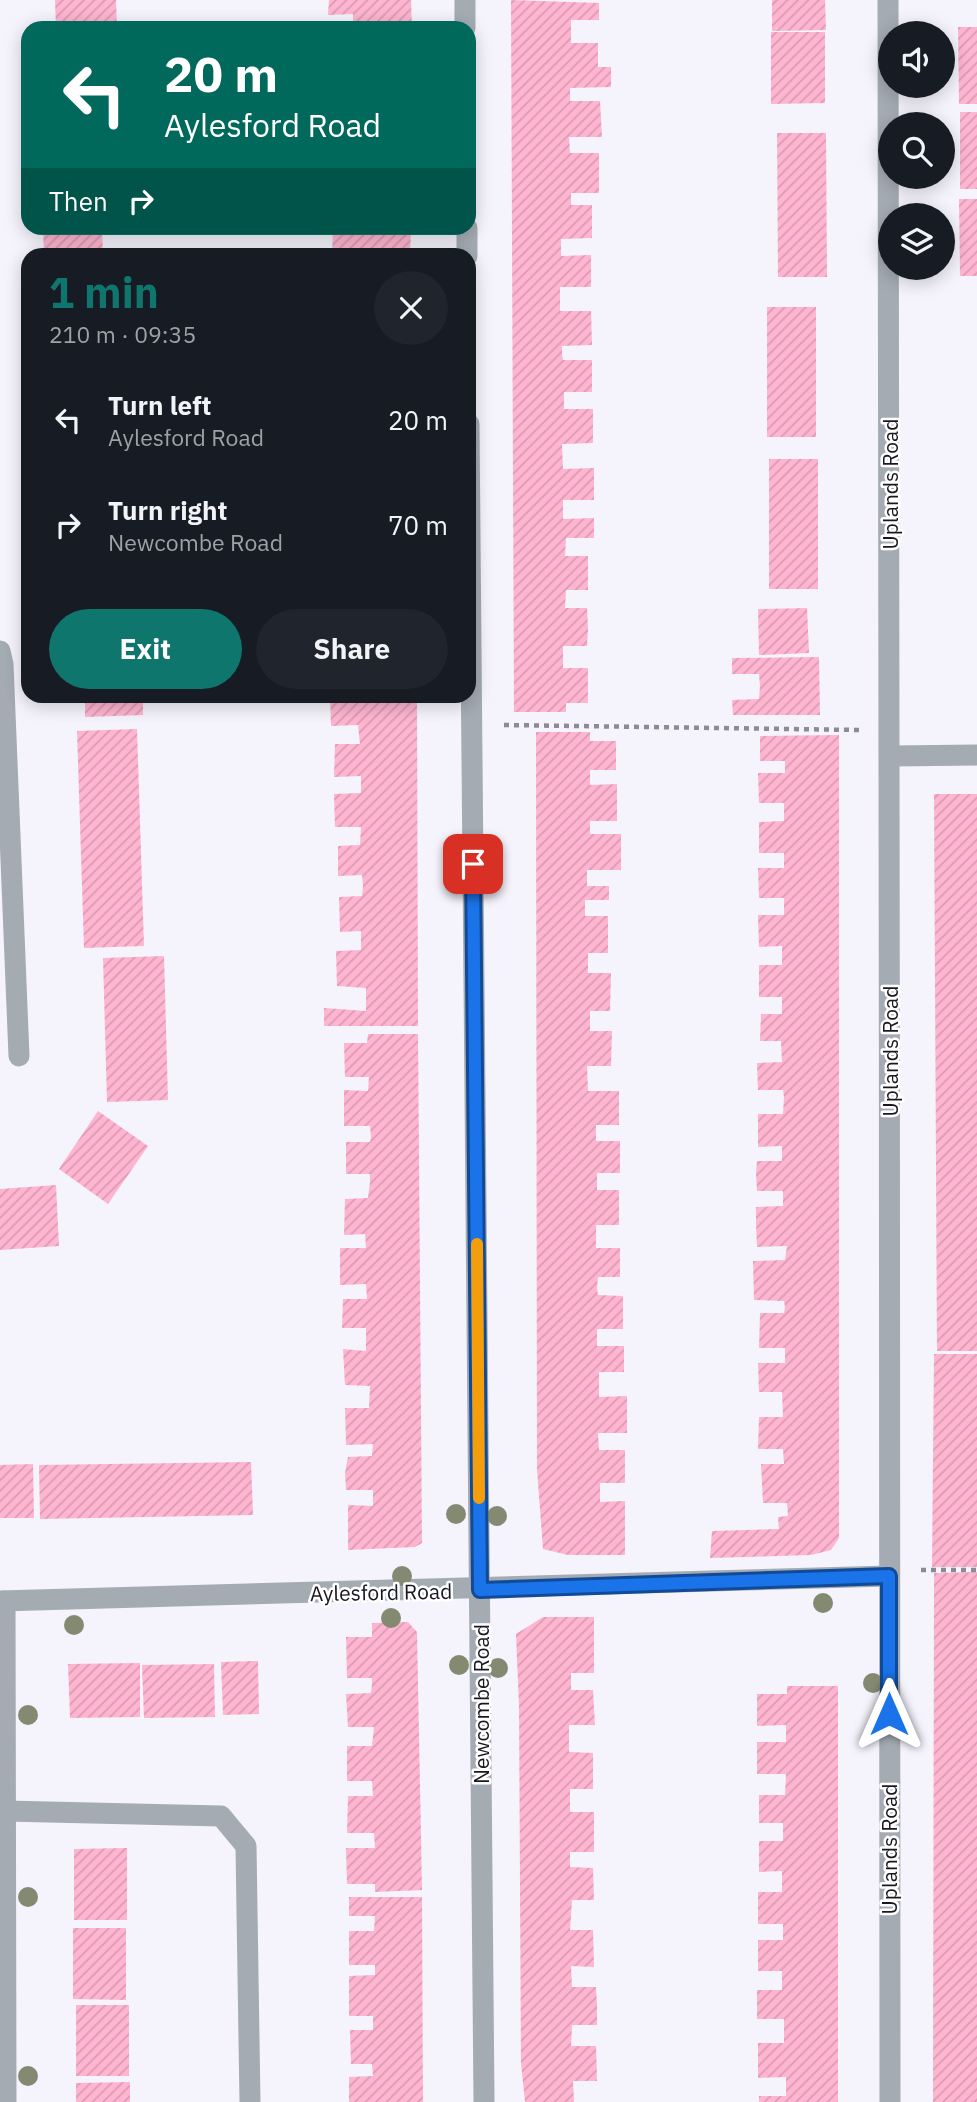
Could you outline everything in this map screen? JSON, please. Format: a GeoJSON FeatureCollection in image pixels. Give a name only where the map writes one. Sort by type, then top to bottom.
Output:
{"type":"FeatureCollection","features":[{"type":"Feature","properties":{"kind":"street"},"geometry":{"type":"LineString","coordinates":[[465,0],[465,21]]}},
{"type":"Feature","properties":{"kind":"street","name":"Uplands Road"},"geometry":{"type":"LineString","coordinates":[[888,0],[892,756],[888,1573],[890,2102]]}},
{"type":"Feature","properties":{"kind":"street"},"geometry":{"type":"LineString","coordinates":[[0,651],[3,664],[19,1056]]}},
{"type":"Feature","properties":{"kind":"street","name":"Newcombe Road"},"geometry":{"type":"LineString","coordinates":[[472,703],[484,2102]]}},
{"type":"Feature","properties":{"kind":"street"},"geometry":{"type":"LineString","coordinates":[[892,756],[977,755]]}},
{"type":"Feature","properties":{"kind":"street","name":"Aylesford Road"},"geometry":{"type":"LineString","coordinates":[[2,1601],[480,1590],[888,1573]]}},
{"type":"Feature","properties":{"kind":"street"},"geometry":{"type":"LineString","coordinates":[[2,1601],[6,2102]]}},
{"type":"Feature","properties":{"kind":"street"},"geometry":{"type":"LineString","coordinates":[[5,1811],[221,1816],[246,1846],[250,2102]]}},
{"type":"Feature","properties":{"kind":"path"},"geometry":{"type":"LineString","coordinates":[[472,724],[891,730]]}},
{"type":"Feature","properties":{"kind":"path"},"geometry":{"type":"LineString","coordinates":[[888,1573],[977,1570]]}},
{"type":"Feature","properties":{"kind":"building"},"geometry":{"type":"Polygon","coordinates":[[[55,0],[116,0],[117,21],[56,21],[55,0]]]}},
{"type":"Feature","properties":{"kind":"building"},"geometry":{"type":"Polygon","coordinates":[[[329,0],[411,0],[412,21],[353,21],[353,14],[328,15],[329,0]]]}},
{"type":"Feature","properties":{"kind":"building"},"geometry":{"type":"Polygon","coordinates":[[[511,0],[599,3],[599,20],[571,20],[571,43],[598,43],[598,67],[611,67],[611,87],[570,88],[570,101],[600,101],[602,137],[569,137],[570,153],[599,153],[599,193],[571,193],[571,205],[592,205],[592,238],[561,239],[561,256],[591,255],[591,287],[560,287],[560,311],[591,311],[592,345],[562,346],[562,354],[563,360],[592,360],[592,392],[564,392],[564,409],[593,409],[593,443],[562,444],[563,469],[594,468],[594,500],[563,500],[563,519],[594,518],[594,538],[566,538],[565,556],[588,556],[588,590],[566,590],[565,608],[587,608],[588,628],[587,646],[563,646],[563,668],[588,668],[588,703],[566,703],[566,712],[514,712],[511,0]]]}},
{"type":"Feature","properties":{"kind":"building"},"geometry":{"type":"Polygon","coordinates":[[[772,0],[825,0],[826,30],[772,31],[772,0]]]}},
{"type":"Feature","properties":{"kind":"building"},"geometry":{"type":"Polygon","coordinates":[[[958,27],[977,27],[977,104],[959,104],[958,27]]]}},
{"type":"Feature","properties":{"kind":"building"},"geometry":{"type":"Polygon","coordinates":[[[771,32],[825,32],[825,103],[771,104],[771,32]]]}},
{"type":"Feature","properties":{"kind":"building"},"geometry":{"type":"Polygon","coordinates":[[[960,112],[977,112],[977,189],[960,189],[960,112]]]}},
{"type":"Feature","properties":{"kind":"building"},"geometry":{"type":"Polygon","coordinates":[[[777,133],[826,133],[827,277],[778,277],[777,133]]]}},
{"type":"Feature","properties":{"kind":"building"},"geometry":{"type":"Polygon","coordinates":[[[959,199],[977,199],[977,276],[960,276],[959,199]]]}},
{"type":"Feature","properties":{"kind":"building"},"geometry":{"type":"Polygon","coordinates":[[[43,235],[102,235],[103,248],[44,248],[43,235]]]}},
{"type":"Feature","properties":{"kind":"building"},"geometry":{"type":"Polygon","coordinates":[[[333,235],[411,235],[410,248],[332,248],[333,235]]]}},
{"type":"Feature","properties":{"kind":"building"},"geometry":{"type":"Polygon","coordinates":[[[767,307],[816,307],[816,437],[767,437],[767,307]]]}},
{"type":"Feature","properties":{"kind":"building"},"geometry":{"type":"Polygon","coordinates":[[[769,459],[818,459],[818,589],[769,589],[769,459]]]}},
{"type":"Feature","properties":{"kind":"building"},"geometry":{"type":"Polygon","coordinates":[[[807,608],[809,653],[759,655],[758,609],[807,608]]]}},
{"type":"Feature","properties":{"kind":"building"},"geometry":{"type":"Polygon","coordinates":[[[819,657],[820,715],[733,715],[732,700],[759,699],[760,686],[759,674],[732,674],[732,658],[819,657]]]}},
{"type":"Feature","properties":{"kind":"building"},"geometry":{"type":"Polygon","coordinates":[[[85,703],[143,703],[143,715],[85,717],[85,703]]]}},
{"type":"Feature","properties":{"kind":"building"},"geometry":{"type":"Polygon","coordinates":[[[330,703],[417,703],[418,1026],[324,1026],[324,1008],[366,1011],[366,988],[337,986],[336,951],[361,950],[361,931],[340,932],[339,897],[362,896],[362,875],[338,876],[338,846],[360,845],[361,827],[335,827],[334,794],[361,793],[361,776],[334,777],[335,744],[360,744],[358,725],[331,726],[330,703]]]}},
{"type":"Feature","properties":{"kind":"building"},"geometry":{"type":"Polygon","coordinates":[[[137,729],[144,946],[84,948],[77,731],[137,729]]]}},
{"type":"Feature","properties":{"kind":"building"},"geometry":{"type":"Polygon","coordinates":[[[536,732],[590,732],[590,741],[616,741],[616,770],[590,770],[590,785],[617,784],[617,821],[590,821],[590,834],[621,834],[621,870],[587,870],[587,886],[609,886],[609,900],[585,900],[585,916],[608,916],[608,953],[588,953],[588,973],[611,973],[610,1011],[590,1011],[590,1031],[612,1031],[611,1066],[587,1066],[588,1091],[619,1091],[619,1125],[596,1125],[596,1141],[620,1141],[620,1173],[597,1173],[597,1190],[619,1190],[619,1225],[596,1225],[596,1248],[620,1248],[620,1277],[598,1277],[597,1288],[598,1295],[623,1296],[623,1329],[597,1329],[597,1346],[624,1346],[624,1372],[599,1372],[599,1397],[627,1396],[627,1433],[598,1433],[599,1450],[625,1450],[625,1483],[600,1483],[600,1502],[625,1501],[625,1555],[568,1555],[543,1549],[537,1469],[536,732]]]}},
{"type":"Feature","properties":{"kind":"building"},"geometry":{"type":"Polygon","coordinates":[[[839,735],[839,1538],[831,1550],[811,1555],[710,1558],[712,1531],[779,1529],[778,1517],[788,1516],[787,1503],[763,1503],[761,1464],[784,1464],[783,1449],[758,1449],[759,1417],[783,1417],[782,1392],[759,1392],[758,1363],[785,1363],[785,1348],[759,1348],[760,1313],[784,1313],[785,1307],[784,1301],[754,1300],[753,1261],[785,1260],[787,1246],[757,1247],[756,1207],[783,1206],[783,1191],[757,1191],[757,1161],[782,1161],[782,1146],[758,1147],[758,1114],[783,1114],[784,1097],[783,1090],[758,1090],[757,1063],[782,1062],[781,1041],[760,1041],[761,1014],[782,1014],[782,997],[759,997],[759,965],[782,965],[782,946],[759,947],[758,915],[784,915],[784,898],[759,898],[758,868],[784,868],[784,853],[759,853],[759,822],[784,821],[784,803],[759,803],[758,773],[785,773],[785,761],[760,761],[760,736],[839,735]]]}},
{"type":"Feature","properties":{"kind":"building"},"geometry":{"type":"Polygon","coordinates":[[[934,794],[977,794],[977,1351],[937,1351],[934,794]]]}},
{"type":"Feature","properties":{"kind":"building"},"geometry":{"type":"Polygon","coordinates":[[[164,956],[168,1100],[107,1102],[103,958],[164,956]]]}},
{"type":"Feature","properties":{"kind":"building"},"geometry":{"type":"Polygon","coordinates":[[[368,1034],[418,1034],[422,1543],[415,1547],[348,1550],[348,1505],[373,1506],[373,1490],[346,1490],[348,1457],[372,1456],[373,1444],[346,1445],[345,1408],[369,1408],[370,1386],[345,1385],[343,1349],[366,1351],[366,1328],[342,1328],[343,1299],[367,1299],[366,1284],[340,1285],[340,1248],[366,1248],[365,1234],[344,1235],[345,1199],[368,1198],[370,1182],[370,1174],[346,1174],[346,1142],[370,1142],[371,1137],[370,1126],[344,1126],[344,1090],[368,1091],[369,1077],[345,1077],[344,1043],[367,1043],[368,1034]]]}},
{"type":"Feature","properties":{"kind":"building"},"geometry":{"type":"Polygon","coordinates":[[[98,1111],[148,1146],[108,1204],[59,1169],[98,1111]]]}},
{"type":"Feature","properties":{"kind":"building"},"geometry":{"type":"Polygon","coordinates":[[[56,1185],[59,1246],[0,1250],[0,1189],[56,1185]]]}},
{"type":"Feature","properties":{"kind":"building"},"geometry":{"type":"Polygon","coordinates":[[[934,1354],[977,1354],[977,1567],[932,1567],[934,1354]]]}},
{"type":"Feature","properties":{"kind":"building"},"geometry":{"type":"Polygon","coordinates":[[[251,1462],[253,1515],[40,1519],[39,1465],[251,1462]]]}},
{"type":"Feature","properties":{"kind":"building"},"geometry":{"type":"Polygon","coordinates":[[[33,1464],[34,1518],[0,1518],[0,1465],[33,1464]]]}},
{"type":"Feature","properties":{"kind":"building"},"geometry":{"type":"Polygon","coordinates":[[[977,1572],[977,2102],[933,2102],[934,1573],[977,1572]]]}},
{"type":"Feature","properties":{"kind":"building"},"geometry":{"type":"Polygon","coordinates":[[[543,1617],[594,1617],[594,1673],[571,1673],[571,1690],[593,1690],[595,1725],[569,1725],[569,1752],[593,1753],[593,1789],[570,1789],[570,1812],[594,1812],[594,1852],[570,1852],[570,1867],[593,1868],[594,1900],[572,1900],[570,1930],[593,1930],[594,1967],[571,1966],[572,1987],[596,1987],[597,2025],[572,2025],[571,2046],[596,2046],[597,2081],[573,2081],[574,2102],[525,2102],[521,2063],[519,1706],[516,1634],[543,1617]]]}},
{"type":"Feature","properties":{"kind":"building"},"geometry":{"type":"Polygon","coordinates":[[[408,1622],[417,1632],[422,1890],[375,1892],[375,1884],[347,1884],[346,1848],[375,1848],[374,1833],[347,1833],[348,1796],[373,1796],[372,1781],[347,1781],[347,1746],[372,1746],[374,1727],[348,1727],[346,1694],[371,1693],[372,1678],[347,1678],[346,1637],[372,1637],[372,1623],[408,1622]]]}},
{"type":"Feature","properties":{"kind":"building"},"geometry":{"type":"Polygon","coordinates":[[[258,1661],[259,1714],[223,1715],[221,1662],[258,1661]]]}},
{"type":"Feature","properties":{"kind":"building"},"geometry":{"type":"Polygon","coordinates":[[[140,1663],[140,1717],[70,1718],[68,1664],[140,1663]]]}},
{"type":"Feature","properties":{"kind":"building"},"geometry":{"type":"Polygon","coordinates":[[[214,1664],[215,1717],[144,1718],[142,1665],[214,1664]]]}},
{"type":"Feature","properties":{"kind":"building"},"geometry":{"type":"Polygon","coordinates":[[[787,1686],[838,1686],[838,2102],[759,2102],[759,2096],[786,2096],[786,2077],[758,2078],[758,2043],[784,2043],[784,2019],[757,2019],[757,1990],[782,1990],[782,1971],[758,1971],[758,1940],[783,1940],[783,1924],[758,1924],[758,1892],[782,1892],[782,1871],[759,1872],[759,1841],[783,1841],[783,1823],[759,1823],[759,1795],[785,1795],[786,1774],[757,1774],[757,1742],[786,1742],[786,1725],[757,1726],[757,1694],[787,1694],[787,1686]]]}},
{"type":"Feature","properties":{"kind":"building"},"geometry":{"type":"Polygon","coordinates":[[[127,1848],[127,1920],[74,1920],[74,1849],[127,1848]]]}},
{"type":"Feature","properties":{"kind":"building"},"geometry":{"type":"Polygon","coordinates":[[[349,1897],[422,1897],[423,2102],[349,2102],[349,2077],[373,2076],[372,2064],[351,2064],[350,2030],[373,2030],[373,2016],[349,2016],[349,1976],[375,1975],[375,1965],[349,1965],[349,1931],[374,1931],[375,1916],[349,1916],[349,1897]]]}},
{"type":"Feature","properties":{"kind":"building"},"geometry":{"type":"Polygon","coordinates":[[[73,1928],[126,1928],[126,2000],[73,1999],[73,1928]]]}},
{"type":"Feature","properties":{"kind":"building"},"geometry":{"type":"Polygon","coordinates":[[[76,2005],[129,2005],[129,2076],[76,2076],[76,2005]]]}},
{"type":"Feature","properties":{"kind":"building"},"geometry":{"type":"Polygon","coordinates":[[[130,2082],[130,2102],[76,2102],[76,2083],[130,2082]]]}},
{"type":"Feature","properties":{"kind":"slow traffic"},"geometry":{"type":"LineString","coordinates":[[477,1244],[479,1498]]}},
{"type":"Feature","properties":{"kind":"route"},"geometry":{"type":"LineString","coordinates":[[473,864],[480,1590],[889,1576],[889,1714]]}}]}
